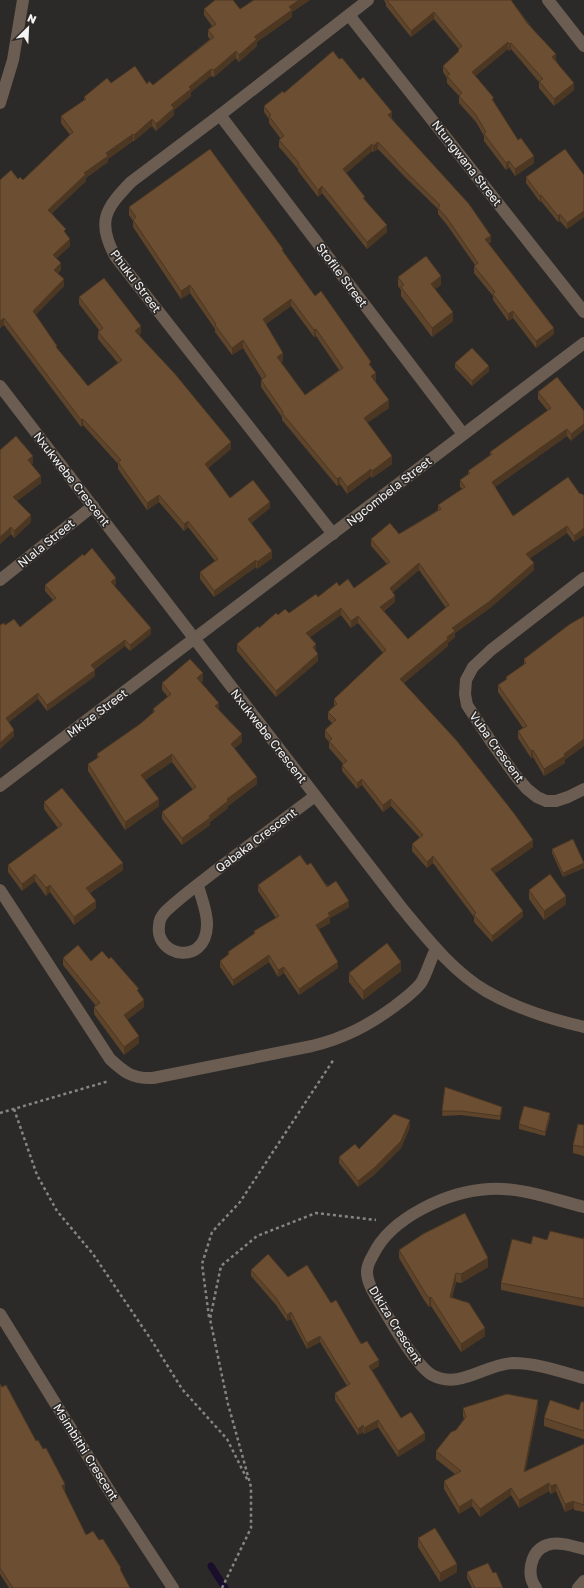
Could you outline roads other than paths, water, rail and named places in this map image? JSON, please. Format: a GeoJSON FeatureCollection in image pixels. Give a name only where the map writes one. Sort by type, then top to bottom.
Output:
{"type":"FeatureCollection","features":[{"type":"Feature","properties":{"kind":"street"},"geometry":{"type":"LineString","coordinates":[[0,103],[13,60],[23,0]]}},
{"type":"Feature","properties":{"kind":"street","name":"Phuku Street"},"geometry":{"type":"LineString","coordinates":[[333,534],[115,256],[107,241],[104,226],[108,210],[118,195],[131,182],[368,0]]}},
{"type":"Feature","properties":{"kind":"street"},"geometry":{"type":"LineString","coordinates":[[548,0],[584,46]]}},
{"type":"Feature","properties":{"kind":"street","name":"Ntungwana Street"},"geometry":{"type":"LineString","coordinates":[[349,15],[584,312]]}},
{"type":"Feature","properties":{"kind":"street","name":"Stofile Street"},"geometry":{"type":"LineString","coordinates":[[220,115],[463,434]]}},
{"type":"Feature","properties":{"kind":"street","name":"Ngcombela Street"},"geometry":{"type":"LineString","coordinates":[[194,640],[584,343]]}},
{"type":"Feature","properties":{"kind":"street","name":"Nxukwebe Crescent"},"geometry":{"type":"LineString","coordinates":[[0,386],[194,640],[401,907],[436,949],[457,969],[485,991],[524,1010],[584,1027]]}},
{"type":"Feature","properties":{"kind":"street","name":"Nlala Street"},"geometry":{"type":"LineString","coordinates":[[0,580],[93,506]]}},
{"type":"Feature","properties":{"kind":"street","name":"Vuba Crescent"},"geometry":{"type":"LineString","coordinates":[[584,578],[490,650],[473,667],[466,680],[465,694],[467,705],[515,776],[537,797],[546,801],[556,801],[584,789]]}},
{"type":"Feature","properties":{"kind":"street","name":"Mkize Street"},"geometry":{"type":"LineString","coordinates":[[0,786],[194,640]]}},
{"type":"Feature","properties":{"kind":"street","name":"Qabaka Crescent"},"geometry":{"type":"LineString","coordinates":[[198,885],[208,925],[206,934],[201,946],[194,952],[184,953],[176,951],[162,942],[158,934],[159,921],[164,912],[198,885],[315,796]]}},
{"type":"Feature","properties":{"kind":"street"},"geometry":{"type":"LineString","coordinates":[[0,890],[104,1051],[120,1068],[130,1075],[141,1078],[153,1078],[312,1046],[334,1041],[351,1034],[374,1020],[414,991],[420,983],[436,949]]}},
{"type":"Feature","properties":{"kind":"street","name":"Dikiza Crescent"},"geometry":{"type":"LineString","coordinates":[[584,1207],[513,1190],[489,1189],[458,1195],[415,1212],[400,1223],[377,1246],[370,1260],[367,1271],[369,1282],[387,1315],[422,1368],[432,1375],[453,1380],[464,1379],[490,1368],[514,1363],[584,1378]]}},
{"type":"Feature","properties":{"kind":"street","name":"Msimbithi Crescent"},"geometry":{"type":"LineString","coordinates":[[0,1314],[112,1495],[173,1588]]}},
{"type":"Feature","properties":{"kind":"street"},"geometry":{"type":"LineString","coordinates":[[536,1588],[532,1583],[530,1570],[539,1550],[547,1545],[557,1544],[584,1549]]}},
{"type":"Feature","properties":{"kind":"street"},"geometry":{"type":"LineString","coordinates":[[578,1588],[584,1581]]}},
{"type":"Feature","properties":{"kind":"waterway"},"geometry":{"type":"LineString","coordinates":[[211,1566],[225,1588]]}}]}
